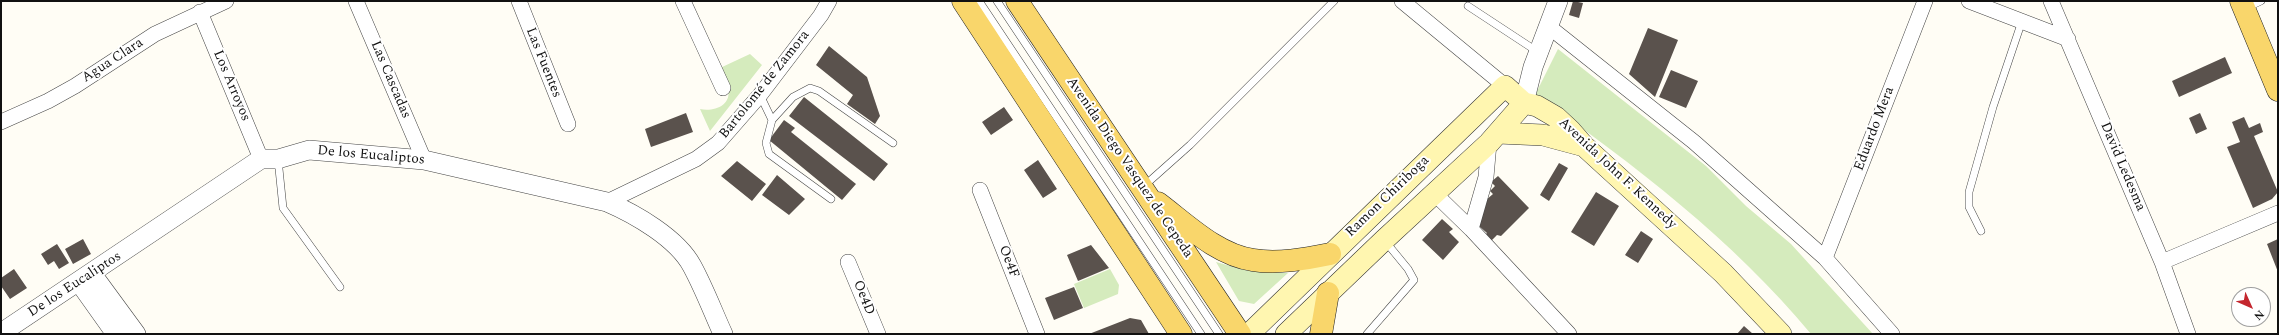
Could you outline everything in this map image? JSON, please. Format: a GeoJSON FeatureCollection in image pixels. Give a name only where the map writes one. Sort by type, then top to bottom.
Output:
{"type":"FeatureCollection","features":[{"type":"Feature","properties":{"kind":"main road"},"geometry":{"type":"LineString","coordinates":[[963,1],[1181,334]]}},
{"type":"Feature","properties":{"kind":"main road","name":"Avenida Diego Vasquez de Cepeda"},"geometry":{"type":"LineString","coordinates":[[1018,1],[1240,334]]}},
{"type":"Feature","properties":{"kind":"main road"},"geometry":{"type":"LineString","coordinates":[[2249,4],[2278,90]]}},
{"type":"Feature","properties":{"kind":"main road","name":"Avenida John F. Kennedy"},"geometry":{"type":"LineString","coordinates":[[1505,86],[1524,102],[1538,106],[1556,117],[1584,146],[1723,273],[1781,334]]}},
{"type":"Feature","properties":{"kind":"main road","name":"Ramon Chiriboga"},"geometry":{"type":"LineString","coordinates":[[1249,334],[1505,86]]}},
{"type":"Feature","properties":{"kind":"main road","name":"Ramon Chiriboga"},"geometry":{"type":"LineString","coordinates":[[1286,334],[1493,138],[1524,102]]}},
{"type":"Feature","properties":{"kind":"main road"},"geometry":{"type":"LineString","coordinates":[[1493,138],[1543,135],[1584,146]]}},
{"type":"Feature","properties":{"kind":"main road"},"geometry":{"type":"LineString","coordinates":[[1144,191],[1220,248],[1252,260],[1293,261],[1330,254]]}},
{"type":"Feature","properties":{"kind":"main road"},"geometry":{"type":"LineString","coordinates":[[1321,334],[1328,293]]}},
{"type":"Feature","properties":{"kind":"street","name":"Agua Clara"},"geometry":{"type":"LineString","coordinates":[[1,122],[48,101],[114,62],[155,34],[226,1]]}},
{"type":"Feature","properties":{"kind":"street","name":"Las Cascadas"},"geometry":{"type":"LineString","coordinates":[[356,1],[424,160]]}},
{"type":"Feature","properties":{"kind":"street","name":"Las Fuentes"},"geometry":{"type":"LineString","coordinates":[[519,1],[568,124]]}},
{"type":"Feature","properties":{"kind":"street"},"geometry":{"type":"LineString","coordinates":[[683,1],[724,88]]}},
{"type":"Feature","properties":{"kind":"street","name":"Bartolomé de Zamora"},"geometry":{"type":"LineString","coordinates":[[607,202],[708,151],[718,143],[760,95],[821,15],[829,1]]}},
{"type":"Feature","properties":{"kind":"street","name":"Avenida John F. Kennedy"},"geometry":{"type":"LineString","coordinates":[[1402,1],[1505,86]]}},
{"type":"Feature","properties":{"kind":"street","name":"Ramon Chiriboga"},"geometry":{"type":"LineString","coordinates":[[1524,102],[1535,59],[1558,1]]}},
{"type":"Feature","properties":{"kind":"street","name":"Eduardo Mera"},"geometry":{"type":"LineString","coordinates":[[1825,258],[1925,1]]}},
{"type":"Feature","properties":{"kind":"street"},"geometry":{"type":"LineString","coordinates":[[1969,1],[2068,39]]}},
{"type":"Feature","properties":{"kind":"street","name":"David Ledesma"},"geometry":{"type":"LineString","coordinates":[[2051,1],[2162,262],[2188,334]]}},
{"type":"Feature","properties":{"kind":"street","name":"Los Arroyos"},"geometry":{"type":"LineString","coordinates":[[200,12],[270,159]]}},
{"type":"Feature","properties":{"kind":"street"},"geometry":{"type":"LineString","coordinates":[[1548,26],[1694,142],[1825,258],[1892,334]]}},
{"type":"Feature","properties":{"kind":"street","name":"Ramon Chiriboga"},"geometry":{"type":"LineString","coordinates":[[1505,86],[1535,59]]}},
{"type":"Feature","properties":{"kind":"street"},"geometry":{"type":"LineString","coordinates":[[1471,229],[1486,177],[1493,138]]}},
{"type":"Feature","properties":{"kind":"street","name":"De los Eucaliptos"},"geometry":{"type":"LineString","coordinates":[[1,333],[270,159],[309,150],[424,160],[607,202],[643,219],[674,246],[691,265],[723,334]]}},
{"type":"Feature","properties":{"kind":"street","name":"Oe4F"},"geometry":{"type":"LineString","coordinates":[[980,190],[1037,334]]}},
{"type":"Feature","properties":{"kind":"street"},"geometry":{"type":"LineString","coordinates":[[1434,193],[1471,229],[1569,334]]}},
{"type":"Feature","properties":{"kind":"street"},"geometry":{"type":"LineString","coordinates":[[2162,262],[2278,213]]}},
{"type":"Feature","properties":{"kind":"street","name":"Oe4D"},"geometry":{"type":"LineString","coordinates":[[848,262],[878,334]]}},
{"type":"Feature","properties":{"kind":"street"},"geometry":{"type":"LineString","coordinates":[[85,278],[116,334]]}},
{"type":"Feature","properties":{"kind":"street"},"geometry":{"type":"LineString","coordinates":[[85,278],[136,334]]}},
{"type":"Feature","properties":{"kind":"lane"},"geometry":{"type":"LineString","coordinates":[[979,1],[1201,334]]}},
{"type":"Feature","properties":{"kind":"lane"},"geometry":{"type":"LineString","coordinates":[[997,1],[1219,334]]}},
{"type":"Feature","properties":{"kind":"lane"},"geometry":{"type":"LineString","coordinates":[[1144,191],[1334,1]]}},
{"type":"Feature","properties":{"kind":"lane"},"geometry":{"type":"LineString","coordinates":[[1468,6],[1535,59]]}},
{"type":"Feature","properties":{"kind":"lane"},"geometry":{"type":"LineString","coordinates":[[1981,231],[1968,207],[1969,192],[1993,107],[2022,21]]}},
{"type":"Feature","properties":{"kind":"lane"},"geometry":{"type":"LineString","coordinates":[[832,199],[769,154],[766,143],[772,120],[793,97],[810,88],[818,91],[893,143]]}},
{"type":"Feature","properties":{"kind":"lane"},"geometry":{"type":"LineString","coordinates":[[760,95],[772,120]]}},
{"type":"Feature","properties":{"kind":"lane"},"geometry":{"type":"LineString","coordinates":[[270,159],[283,208],[340,287]]}},
{"type":"Feature","properties":{"kind":"lane"},"geometry":{"type":"LineString","coordinates":[[1367,334],[1414,280],[1408,269],[1384,240]]}},
{"type":"Feature","properties":{"kind":"green space"},"geometry":{"type":"Polygon","coordinates":[[[1558,49],[1706,166],[1746,206],[1791,244],[1873,334],[1811,334],[1749,267],[1681,205],[1609,148],[1535,95],[1558,49]]]}},
{"type":"Feature","properties":{"kind":"green space"},"geometry":{"type":"Polygon","coordinates":[[[750,54],[762,65],[710,131],[700,109],[710,110],[716,108],[724,104],[727,100],[728,95],[726,81],[720,68],[750,54]]]}},
{"type":"Feature","properties":{"kind":"green space"},"geometry":{"type":"Polygon","coordinates":[[[1216,262],[1249,271],[1288,273],[1254,304],[1239,301],[1216,262]]]}},
{"type":"Feature","properties":{"kind":"green space"},"geometry":{"type":"Polygon","coordinates":[[[1110,269],[1119,285],[1118,294],[1084,308],[1074,284],[1110,269]]]}},
{"type":"Feature","properties":{"kind":"building"},"geometry":{"type":"Polygon","coordinates":[[[1573,1],[1583,3],[1579,18],[1569,15],[1573,1]]]}},
{"type":"Feature","properties":{"kind":"building"},"geometry":{"type":"Polygon","coordinates":[[[1648,28],[1678,40],[1655,97],[1629,74],[1648,28]]]}},
{"type":"Feature","properties":{"kind":"building"},"geometry":{"type":"Polygon","coordinates":[[[829,46],[867,77],[880,116],[875,124],[847,104],[853,95],[816,65],[829,46]]]}},
{"type":"Feature","properties":{"kind":"building"},"geometry":{"type":"Polygon","coordinates":[[[2225,57],[2232,73],[2179,97],[2172,81],[2225,57]]]}},
{"type":"Feature","properties":{"kind":"building"},"geometry":{"type":"Polygon","coordinates":[[[1671,70],[1698,81],[1686,108],[1659,97],[1671,70]]]}},
{"type":"Feature","properties":{"kind":"building"},"geometry":{"type":"Polygon","coordinates":[[[804,97],[888,164],[874,181],[789,116],[804,97]]]}},
{"type":"Feature","properties":{"kind":"building"},"geometry":{"type":"Polygon","coordinates":[[[1004,107],[1013,120],[991,135],[982,122],[1004,107]]]}},
{"type":"Feature","properties":{"kind":"building"},"geometry":{"type":"Polygon","coordinates":[[[686,113],[693,132],[651,147],[645,129],[686,113]]]}},
{"type":"Feature","properties":{"kind":"building"},"geometry":{"type":"Polygon","coordinates":[[[2200,113],[2207,129],[2196,134],[2189,118],[2200,113]]]}},
{"type":"Feature","properties":{"kind":"building"},"geometry":{"type":"Polygon","coordinates":[[[2244,117],[2249,128],[2260,123],[2263,132],[2254,136],[2278,192],[2272,199],[2253,208],[2227,147],[2240,142],[2232,122],[2244,117]]]}},
{"type":"Feature","properties":{"kind":"building"},"geometry":{"type":"Polygon","coordinates":[[[784,120],[795,128],[791,132],[856,184],[842,200],[769,140],[784,120]]]}},
{"type":"Feature","properties":{"kind":"building"},"geometry":{"type":"Polygon","coordinates":[[[1038,160],[1057,189],[1043,198],[1024,170],[1038,160]]]}},
{"type":"Feature","properties":{"kind":"building"},"geometry":{"type":"Polygon","coordinates":[[[737,161],[766,184],[752,201],[721,176],[737,161]]]}},
{"type":"Feature","properties":{"kind":"building"},"geometry":{"type":"Polygon","coordinates":[[[1559,163],[1568,168],[1549,201],[1540,195],[1559,163]]]}},
{"type":"Feature","properties":{"kind":"building"},"geometry":{"type":"Polygon","coordinates":[[[777,175],[805,199],[789,215],[762,195],[777,175]]]}},
{"type":"Feature","properties":{"kind":"building"},"geometry":{"type":"Polygon","coordinates":[[[1498,176],[1529,208],[1501,236],[1497,235],[1490,242],[1483,237],[1487,233],[1479,226],[1486,200],[1493,194],[1490,191],[1495,186],[1491,182],[1498,176]]]}},
{"type":"Feature","properties":{"kind":"building"},"geometry":{"type":"Polygon","coordinates":[[[1596,192],[1619,206],[1594,246],[1571,232],[1596,192]]]}},
{"type":"Feature","properties":{"kind":"building"},"geometry":{"type":"Polygon","coordinates":[[[1442,219],[1453,229],[1449,232],[1459,242],[1443,260],[1422,240],[1442,219]]]}},
{"type":"Feature","properties":{"kind":"building"},"geometry":{"type":"Polygon","coordinates":[[[1641,231],[1653,239],[1638,263],[1625,255],[1641,231]]]}},
{"type":"Feature","properties":{"kind":"building"},"geometry":{"type":"Polygon","coordinates":[[[83,239],[91,254],[73,264],[65,249],[83,239]]]}},
{"type":"Feature","properties":{"kind":"building"},"geometry":{"type":"Polygon","coordinates":[[[2278,239],[2278,272],[2267,244],[2278,239]]]}},
{"type":"Feature","properties":{"kind":"building"},"geometry":{"type":"Polygon","coordinates":[[[57,244],[69,263],[59,269],[54,261],[48,265],[41,254],[57,244]]]}},
{"type":"Feature","properties":{"kind":"building"},"geometry":{"type":"Polygon","coordinates":[[[1091,245],[1109,268],[1078,281],[1067,255],[1091,245]]]}},
{"type":"Feature","properties":{"kind":"building"},"geometry":{"type":"Polygon","coordinates":[[[14,269],[27,288],[10,299],[1,286],[1,278],[14,269]]]}},
{"type":"Feature","properties":{"kind":"building"},"geometry":{"type":"Polygon","coordinates":[[[1074,287],[1083,308],[1054,320],[1045,298],[1074,287]]]}},
{"type":"Feature","properties":{"kind":"building"},"geometry":{"type":"Polygon","coordinates":[[[1130,318],[1141,320],[1149,334],[1089,334],[1130,318]]]}},
{"type":"Feature","properties":{"kind":"building"},"geometry":{"type":"Polygon","coordinates":[[[1744,326],[1753,334],[1737,334],[1744,326]]]}}]}
